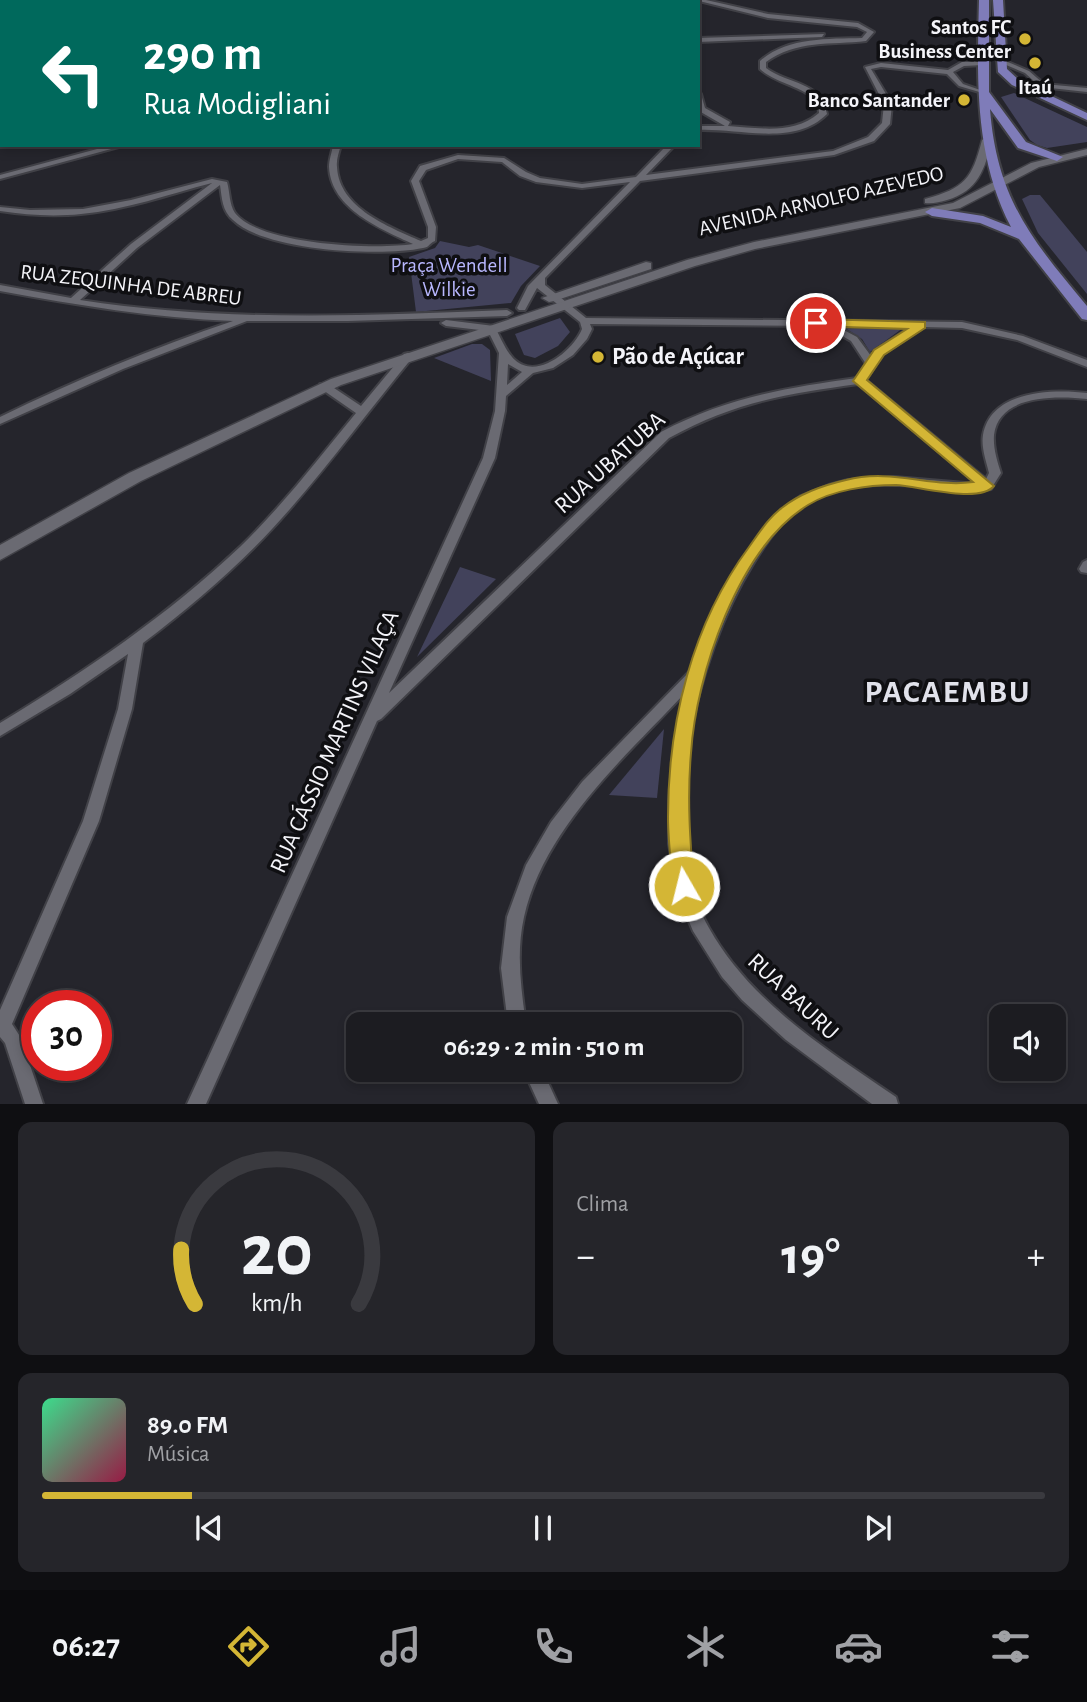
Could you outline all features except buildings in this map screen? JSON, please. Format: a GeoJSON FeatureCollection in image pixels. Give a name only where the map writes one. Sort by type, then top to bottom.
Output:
{"type":"FeatureCollection","features":[{"type":"Feature","properties":{"kind":"main road"},"geometry":{"type":"LineString","coordinates":[[984,0],[983,63],[1000,88],[1022,145],[1058,157]]}},
{"type":"Feature","properties":{"kind":"main road"},"geometry":{"type":"LineString","coordinates":[[998,0],[1002,70],[1000,88],[986,139],[1001,184],[1024,237],[1087,316]]}},
{"type":"Feature","properties":{"kind":"main road"},"geometry":{"type":"LineString","coordinates":[[1000,88],[1087,117]]}},
{"type":"Feature","properties":{"kind":"main road","name":"AVENIDA ARNOLFO AZEVEDO"},"geometry":{"type":"LineString","coordinates":[[437,346],[706,247],[771,231],[940,199],[973,181],[979,173],[986,139]]}},
{"type":"Feature","properties":{"kind":"main road","name":"AVENIDA ARNOLFO AZEVEDO"},"geometry":{"type":"LineString","coordinates":[[437,346],[475,325],[522,308],[557,301],[754,246],[956,206],[1035,165],[1058,157],[1087,152]]}},
{"type":"Feature","properties":{"kind":"main road"},"geometry":{"type":"LineString","coordinates":[[932,212],[983,220],[1024,237]]}},
{"type":"Feature","properties":{"kind":"main road"},"geometry":{"type":"LineString","coordinates":[[0,553],[135,477],[324,386],[437,346]]}},
{"type":"Feature","properties":{"kind":"street"},"geometry":{"type":"LineString","coordinates":[[700,0],[768,16],[858,25],[871,32]]}},
{"type":"Feature","properties":{"kind":"street"},"geometry":{"type":"LineString","coordinates":[[700,40],[871,32]]}},
{"type":"Feature","properties":{"kind":"street"},"geometry":{"type":"LineString","coordinates":[[700,128],[734,126],[785,130],[819,119],[824,107],[816,95],[772,76],[763,69],[763,61],[769,55],[792,47],[864,40],[871,32]]}},
{"type":"Feature","properties":{"kind":"street"},"geometry":{"type":"LineString","coordinates":[[1001,61],[1027,72],[1041,84]]}},
{"type":"Feature","properties":{"kind":"street"},"geometry":{"type":"LineString","coordinates":[[0,209],[31,214],[87,213],[131,205],[220,181],[224,184],[226,207],[231,214],[239,222],[269,234],[365,252],[407,251],[424,246],[432,239],[433,232],[415,186],[416,176],[423,168],[458,157],[504,156],[523,174],[551,184],[603,184],[823,155],[857,146],[879,133],[889,116],[885,97],[867,68],[881,65],[949,72],[962,64],[983,63]]}},
{"type":"Feature","properties":{"kind":"street"},"geometry":{"type":"LineString","coordinates":[[949,72],[961,85],[1000,88],[1041,84],[1087,90]]}},
{"type":"Feature","properties":{"kind":"street"},"geometry":{"type":"LineString","coordinates":[[700,111],[734,126]]}},
{"type":"Feature","properties":{"kind":"street"},"geometry":{"type":"LineString","coordinates":[[0,177],[113,147]]}},
{"type":"Feature","properties":{"kind":"street"},"geometry":{"type":"LineString","coordinates":[[337,147],[332,169],[340,190],[350,204],[374,222],[424,246]]}},
{"type":"Feature","properties":{"kind":"street"},"geometry":{"type":"LineString","coordinates":[[522,308],[525,295],[669,147]]}},
{"type":"Feature","properties":{"kind":"street"},"geometry":{"type":"LineString","coordinates":[[654,163],[664,170],[680,174]]}},
{"type":"Feature","properties":{"kind":"street"},"geometry":{"type":"LineString","coordinates":[[72,302],[134,246],[220,181]]}},
{"type":"Feature","properties":{"kind":"street"},"geometry":{"type":"LineString","coordinates":[[603,184],[623,196]]}},
{"type":"Feature","properties":{"kind":"street"},"geometry":{"type":"LineString","coordinates":[[542,279],[540,286],[584,321],[962,325],[996,331],[1086,363]]}},
{"type":"Feature","properties":{"kind":"street","name":"RUA ZEQUINHA DE ABREU"},"geometry":{"type":"LineString","coordinates":[[0,288],[72,302],[187,316],[250,319],[426,319],[507,313]]}},
{"type":"Feature","properties":{"kind":"street"},"geometry":{"type":"LineString","coordinates":[[181,341],[189,330],[187,316]]}},
{"type":"Feature","properties":{"kind":"street"},"geometry":{"type":"LineString","coordinates":[[0,421],[76,384],[181,341],[250,319]]}},
{"type":"Feature","properties":{"kind":"street","name":"RUA ZEQUINHA DE ABREU"},"geometry":{"type":"LineString","coordinates":[[426,319],[491,328]]}},
{"type":"Feature","properties":{"kind":"street"},"geometry":{"type":"LineString","coordinates":[[501,395],[529,370],[549,365],[577,346],[585,335],[584,321]]}},
{"type":"Feature","properties":{"kind":"street"},"geometry":{"type":"LineString","coordinates":[[816,323],[854,339],[870,362]]}},
{"type":"Feature","properties":{"kind":"street"},"geometry":{"type":"LineString","coordinates":[[921,325],[890,344],[870,362],[860,381],[986,486],[995,473],[989,440],[991,425],[1003,412],[1013,405],[1042,395],[1087,396]]}},
{"type":"Feature","properties":{"kind":"street"},"geometry":{"type":"LineString","coordinates":[[491,328],[503,355],[519,367],[529,370]]}},
{"type":"Feature","properties":{"kind":"street","name":"RUA CÁSSIO MARTINS VILAÇA"},"geometry":{"type":"LineString","coordinates":[[196,1104],[489,458],[497,434],[503,355]]}},
{"type":"Feature","properties":{"kind":"street"},"geometry":{"type":"LineString","coordinates":[[0,730],[137,642],[247,547],[316,471],[361,411],[408,356]]}},
{"type":"Feature","properties":{"kind":"street","name":"RUA UBATUBA"},"geometry":{"type":"LineString","coordinates":[[370,720],[665,435],[730,404],[786,390],[860,381]]}},
{"type":"Feature","properties":{"kind":"street"},"geometry":{"type":"LineString","coordinates":[[324,386],[361,411]]}},
{"type":"Feature","properties":{"kind":"street","name":"RUA BAURU"},"geometry":{"type":"LineString","coordinates":[[890,1104],[838,1068],[760,1005],[713,949],[695,917],[684,886],[678,818],[681,750],[696,671],[711,627],[741,570],[777,522],[805,499],[829,489],[876,481],[965,489],[986,486]]}},
{"type":"Feature","properties":{"kind":"street"},"geometry":{"type":"LineString","coordinates":[[34,1104],[12,1038],[1,1026],[91,821],[125,709],[137,642]]}},
{"type":"Feature","properties":{"kind":"street"},"geometry":{"type":"LineString","coordinates":[[516,1012],[511,943],[516,912],[534,861],[555,826],[696,671]]}},
{"type":"Feature","properties":{"kind":"street"},"geometry":{"type":"LineString","coordinates":[[538,1082],[548,1104]]}},
{"type":"Feature","properties":{"kind":"green space"},"geometry":{"type":"Polygon","coordinates":[[[1014,93],[1087,127],[1087,142],[1047,148],[1037,145],[1030,140],[1001,97],[1014,93]]]}},
{"type":"Feature","properties":{"kind":"green space"},"geometry":{"type":"Polygon","coordinates":[[[1030,195],[1040,195],[1087,252],[1087,294],[1038,233],[1022,199],[1030,195]]]}},
{"type":"Feature","properties":{"kind":"green space","name":"Praça Wendell Wilkie"},"geometry":{"type":"Polygon","coordinates":[[[440,241],[469,247],[478,245],[540,266],[521,286],[511,303],[416,312],[409,257],[435,248],[440,241]]]}},
{"type":"Feature","properties":{"kind":"green space","name":"Praça Wendell Wilkie"},"geometry":{"type":"Polygon","coordinates":[[[560,318],[570,332],[558,346],[535,358],[524,355],[515,334],[560,318]]]}},
{"type":"Feature","properties":{"kind":"green space"},"geometry":{"type":"Polygon","coordinates":[[[845,328],[903,328],[870,352],[862,339],[845,328]]]}},
{"type":"Feature","properties":{"kind":"green space"},"geometry":{"type":"Polygon","coordinates":[[[472,344],[482,344],[490,350],[491,381],[434,358],[472,344]]]}},
{"type":"Feature","properties":{"kind":"green space"},"geometry":{"type":"Polygon","coordinates":[[[460,567],[496,579],[417,657],[460,567]]]}},
{"type":"Feature","properties":{"kind":"green space"},"geometry":{"type":"Polygon","coordinates":[[[664,729],[657,798],[609,795],[664,729]]]}},
{"type":"Feature","properties":{"kind":"place","name":"Santos FC Business Center"},"geometry":{"type":"Point","coordinates":[1025,39]}},
{"type":"Feature","properties":{"kind":"place","name":"Itaú"},"geometry":{"type":"Point","coordinates":[1035,63]}},
{"type":"Feature","properties":{"kind":"place","name":"Banco Santander"},"geometry":{"type":"Point","coordinates":[964,100]}},
{"type":"Feature","properties":{"kind":"place","name":"Pão de Açúcar"},"geometry":{"type":"Point","coordinates":[598,357]}},
{"type":"Feature","properties":{"kind":"district","name":"PACAEMBU"},"geometry":{"type":"Point","coordinates":[948,692]}},
{"type":"Feature","properties":{"kind":"route"},"geometry":{"type":"LineString","coordinates":[[684,886],[678,818],[681,750],[696,671],[711,627],[741,570],[768,532],[786,512],[805,499],[849,484],[896,480],[965,489],[986,486],[860,381],[879,352],[921,325],[816,323]]}}]}
